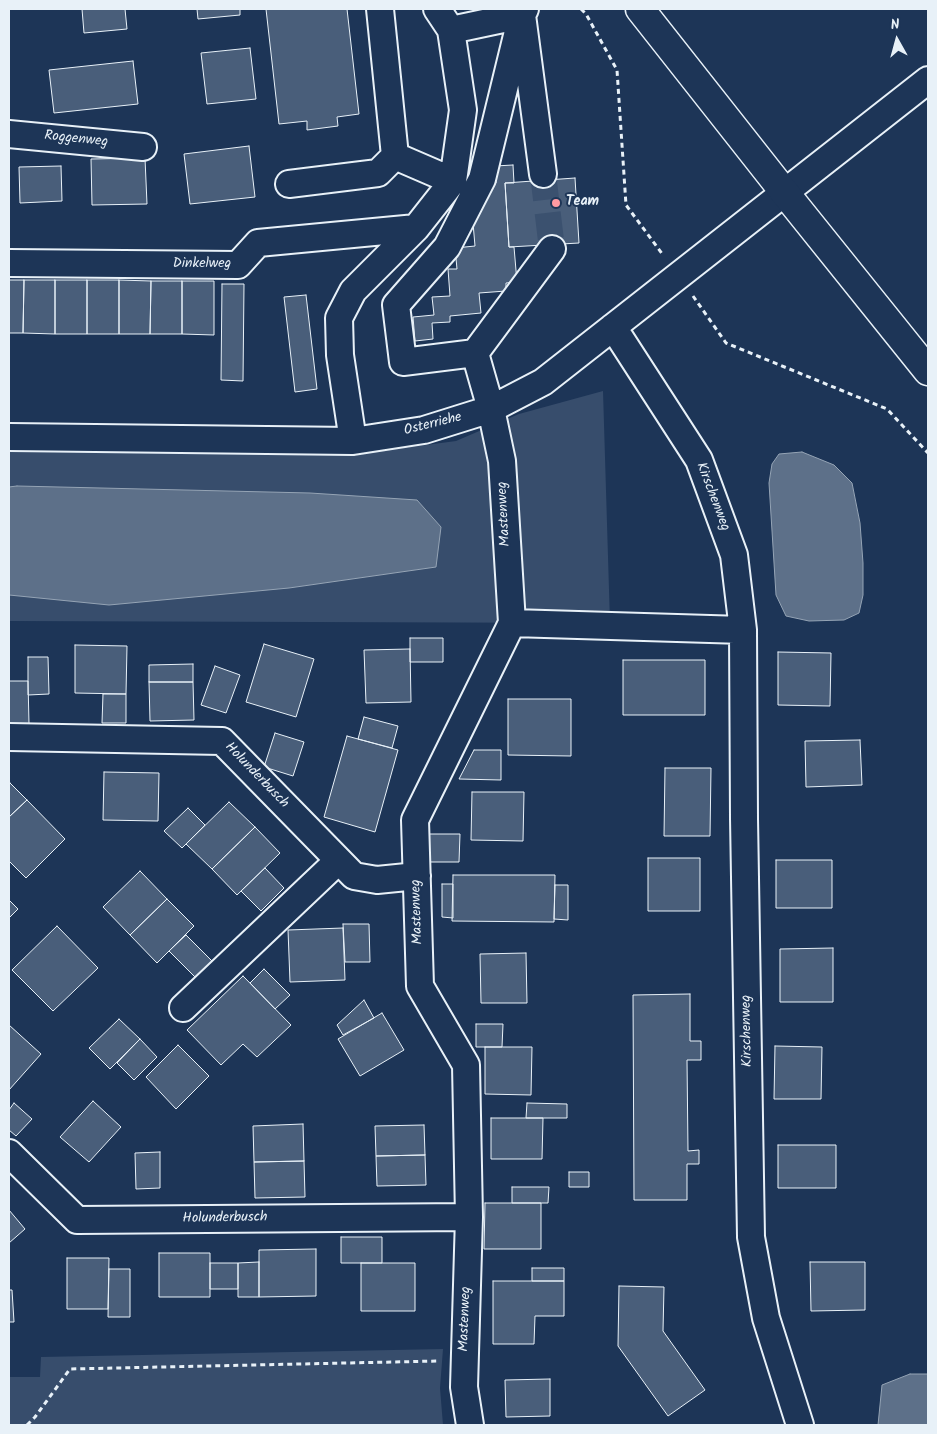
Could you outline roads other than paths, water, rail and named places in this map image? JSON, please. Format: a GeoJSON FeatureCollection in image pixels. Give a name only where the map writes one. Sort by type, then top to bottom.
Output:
{"type":"FeatureCollection","features":[{"type":"Feature","properties":{"kind":"main road"},"geometry":{"type":"LineString","coordinates":[[640,9],[928,372]]}},
{"type":"Feature","properties":{"kind":"street"},"geometry":{"type":"LineString","coordinates":[[380,9],[395,156]]}},
{"type":"Feature","properties":{"kind":"street"},"geometry":{"type":"LineString","coordinates":[[353,441],[340,354],[340,318],[353,291],[416,228],[453,181],[462,110],[444,19],[524,12]]}},
{"type":"Feature","properties":{"kind":"street"},"geometry":{"type":"LineString","coordinates":[[524,12],[543,174]]}},
{"type":"Feature","properties":{"kind":"street"},"geometry":{"type":"LineString","coordinates":[[524,12],[482,179],[447,247],[396,305],[403,362],[474,354],[552,248]]}},
{"type":"Feature","properties":{"kind":"street","name":"Osterriehe"},"geometry":{"type":"LineString","coordinates":[[9,437],[353,441],[424,430],[491,409],[543,382],[928,80]]}},
{"type":"Feature","properties":{"kind":"street","name":"Roggenweg"},"geometry":{"type":"LineString","coordinates":[[9,134],[143,147]]}},
{"type":"Feature","properties":{"kind":"street"},"geometry":{"type":"LineString","coordinates":[[395,156],[453,181]]}},
{"type":"Feature","properties":{"kind":"street"},"geometry":{"type":"LineString","coordinates":[[289,184],[378,173],[395,156]]}},
{"type":"Feature","properties":{"kind":"street","name":"Dinkelweg"},"geometry":{"type":"LineString","coordinates":[[9,263],[238,265],[258,243],[416,228]]}},
{"type":"Feature","properties":{"kind":"street","name":"Kirschenweg"},"geometry":{"type":"LineString","coordinates":[[613,327],[699,460],[734,555],[743,630],[744,828],[751,1237],[766,1318],[800,1425]]}},
{"type":"Feature","properties":{"kind":"street","name":"Mastenweg"},"geometry":{"type":"LineString","coordinates":[[470,1425],[464,1387],[469,1217],[466,1065],[420,986],[414,820],[512,623],[502,461],[491,409],[474,354]]}},
{"type":"Feature","properties":{"kind":"street"},"geometry":{"type":"LineString","coordinates":[[512,623],[743,630]]}},
{"type":"Feature","properties":{"kind":"street","name":"Holunderbusch"},"geometry":{"type":"LineString","coordinates":[[9,737],[222,741],[354,876],[377,880],[417,876]]}},
{"type":"Feature","properties":{"kind":"street"},"geometry":{"type":"LineString","coordinates":[[183,1008],[338,861]]}},
{"type":"Feature","properties":{"kind":"street","name":"Holunderbusch"},"geometry":{"type":"LineString","coordinates":[[9,1153],[77,1220],[469,1217]]}},
{"type":"Feature","properties":{"kind":"tunnel"},"geometry":{"type":"LineString","coordinates":[[543,174],[552,249]]}},
{"type":"Feature","properties":{"kind":"place","name":"Team"},"geometry":{"type":"Point","coordinates":[556,203]}}]}
